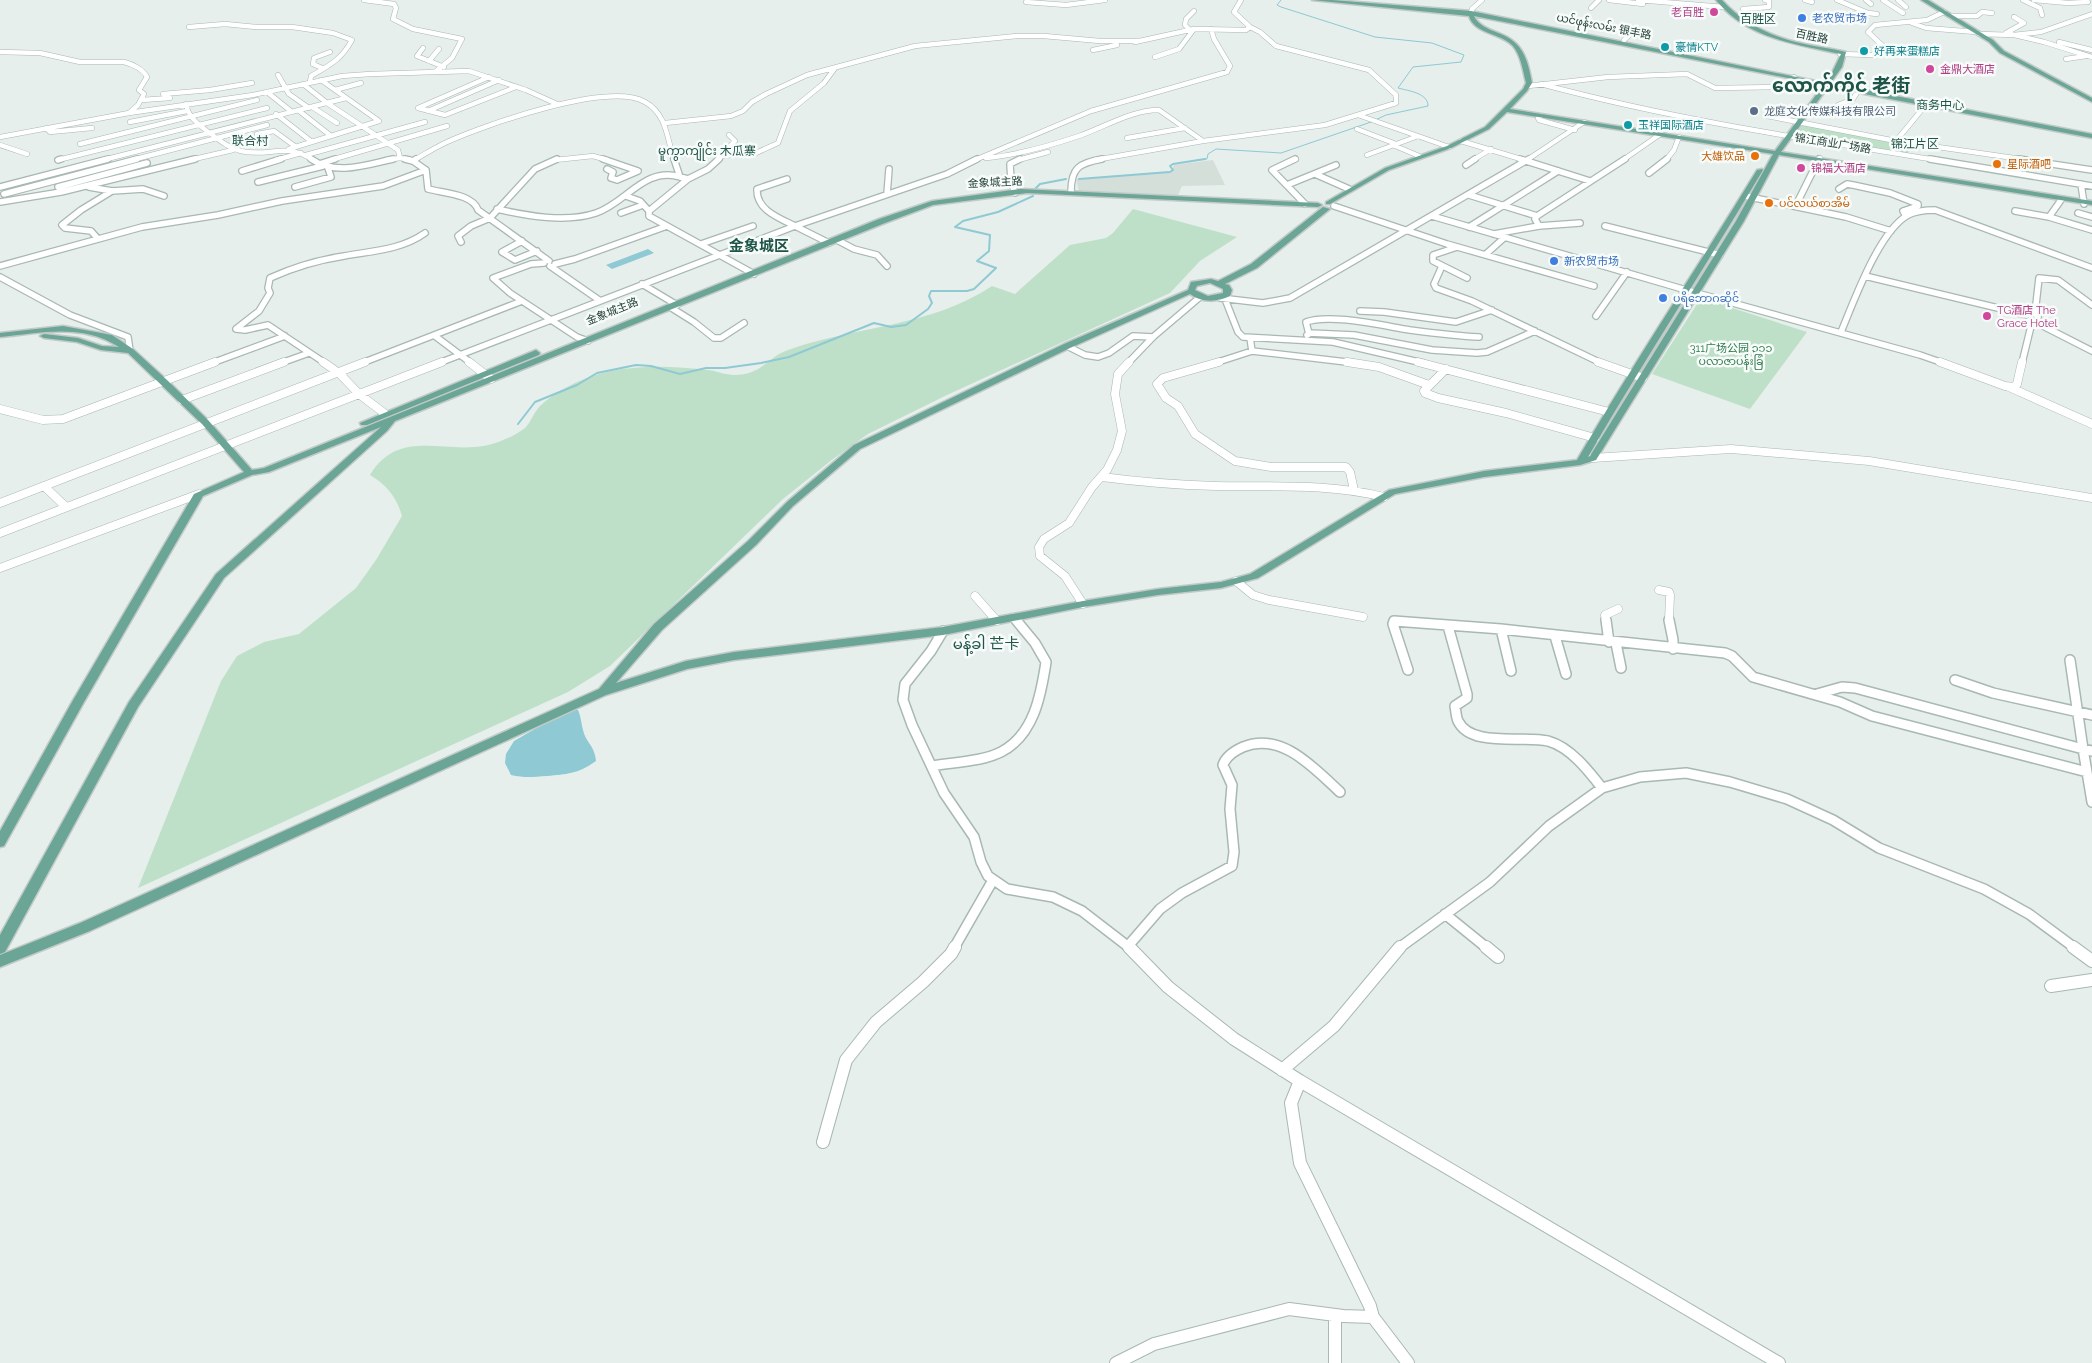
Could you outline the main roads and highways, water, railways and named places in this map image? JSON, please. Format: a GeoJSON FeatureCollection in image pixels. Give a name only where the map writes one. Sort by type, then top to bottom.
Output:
{"type":"FeatureCollection","features":[{"type":"Feature","properties":{"kind":"main road"},"geometry":{"type":"LineString","coordinates":[[1315,0],[1470,14]]}},
{"type":"Feature","properties":{"kind":"main road"},"geometry":{"type":"LineString","coordinates":[[1334,0],[1470,14]]}},
{"type":"Feature","properties":{"kind":"main road","name":"百胜路"},"geometry":{"type":"LineString","coordinates":[[1719,0],[1724,7],[1740,19],[1794,44],[1841,53],[1839,67],[1825,82]]}},
{"type":"Feature","properties":{"kind":"main road"},"geometry":{"type":"LineString","coordinates":[[1924,0],[1978,33],[2002,52],[2046,77],[2092,108]]}},
{"type":"Feature","properties":{"kind":"main road"},"geometry":{"type":"LineString","coordinates":[[1220,283],[1254,266],[1349,189],[1387,169],[1419,156],[1449,147],[1487,128],[1507,110],[1528,86],[1524,61],[1514,44],[1502,35],[1476,24],[1470,14]]}},
{"type":"Feature","properties":{"kind":"main road","name":"ယင်ဖုန်းလမ်း 银丰路"},"geometry":{"type":"LineString","coordinates":[[1470,14],[1624,40],[1825,82]]}},
{"type":"Feature","properties":{"kind":"main road","name":"ယင်ဖုန်းလမ်း 银丰路"},"geometry":{"type":"LineString","coordinates":[[1470,14],[1794,78],[1825,82]]}},
{"type":"Feature","properties":{"kind":"main road"},"geometry":{"type":"LineString","coordinates":[[2046,77],[2092,100]]}},
{"type":"Feature","properties":{"kind":"main road"},"geometry":{"type":"LineString","coordinates":[[1825,82],[1858,91],[1929,103]]}},
{"type":"Feature","properties":{"kind":"main road"},"geometry":{"type":"LineString","coordinates":[[1825,82],[2092,135]]}},
{"type":"Feature","properties":{"kind":"main road"},"geometry":{"type":"LineString","coordinates":[[1795,122],[1798,112],[1825,82]]}},
{"type":"Feature","properties":{"kind":"main road"},"geometry":{"type":"LineString","coordinates":[[0,962],[85,927],[602,692],[686,665],[734,656],[943,631],[1083,604],[1236,581],[1254,576],[1392,492],[1484,474],[1580,462],[1593,458],[1696,293],[1711,252],[1731,218],[1745,196],[1754,187],[1785,135],[1795,122],[1805,114],[1825,82]]}},
{"type":"Feature","properties":{"kind":"main road"},"geometry":{"type":"LineString","coordinates":[[1507,110],[2088,204]]}},
{"type":"Feature","properties":{"kind":"main road"},"geometry":{"type":"LineString","coordinates":[[1798,112],[1805,114]]}},
{"type":"Feature","properties":{"kind":"main road"},"geometry":{"type":"LineString","coordinates":[[1581,123],[1679,138]]}},
{"type":"Feature","properties":{"kind":"main road"},"geometry":{"type":"LineString","coordinates":[[1580,462],[1609,412],[1686,290],[1720,255],[1754,197],[1754,187]]}},
{"type":"Feature","properties":{"kind":"main road","name":"金象城主路"},"geometry":{"type":"LineString","coordinates":[[0,842],[199,494],[250,473],[266,470],[388,416],[487,377],[588,341],[745,269],[820,238],[935,196],[1028,191],[1071,192],[1329,206]]}},
{"type":"Feature","properties":{"kind":"main road","name":"金象城主路"},"geometry":{"type":"LineString","coordinates":[[487,377],[577,337],[754,274],[932,203],[1014,192]]}},
{"type":"Feature","properties":{"kind":"main road"},"geometry":{"type":"LineString","coordinates":[[2020,193],[2088,204]]}},
{"type":"Feature","properties":{"kind":"main road"},"geometry":{"type":"LineString","coordinates":[[888,213],[896,216]]}},
{"type":"Feature","properties":{"kind":"main road"},"geometry":{"type":"LineString","coordinates":[[1731,218],[1740,221]]}},
{"type":"Feature","properties":{"kind":"main road"},"geometry":{"type":"LineString","coordinates":[[1722,234],[1730,237]]}},
{"type":"Feature","properties":{"kind":"main road"},"geometry":{"type":"LineString","coordinates":[[602,692],[658,627],[752,543],[790,504],[857,447],[1067,346],[1191,291],[1192,286],[1200,282],[1220,283],[1226,286],[1228,290],[1221,298],[1200,297],[1191,291]]}},
{"type":"Feature","properties":{"kind":"main road"},"geometry":{"type":"LineString","coordinates":[[1666,323],[1676,325]]}},
{"type":"Feature","properties":{"kind":"main road"},"geometry":{"type":"LineString","coordinates":[[0,335],[63,328],[108,336],[130,351],[164,382],[205,422],[250,473]]}},
{"type":"Feature","properties":{"kind":"main road"},"geometry":{"type":"LineString","coordinates":[[64,338],[76,329]]}},
{"type":"Feature","properties":{"kind":"main road"},"geometry":{"type":"LineString","coordinates":[[0,340],[38,336],[64,338],[78,340],[101,348],[130,351]]}},
{"type":"Feature","properties":{"kind":"main road"},"geometry":{"type":"LineString","coordinates":[[1650,348],[1660,351]]}},
{"type":"Feature","properties":{"kind":"main road"},"geometry":{"type":"LineString","coordinates":[[0,948],[133,705],[220,576],[384,429],[388,416]]}},
{"type":"Feature","properties":{"kind":"water"},"geometry":{"type":"Polygon","coordinates":[[[648,249],[654,253],[612,269],[606,265],[648,249]]]}},
{"type":"Feature","properties":{"kind":"water"},"geometry":{"type":"Polygon","coordinates":[[[568,710],[578,710],[584,734],[594,752],[596,761],[584,769],[567,774],[533,777],[511,775],[505,763],[506,754],[514,741],[568,710]]]}},
{"type":"Feature","properties":{"kind":"waterway"},"geometry":{"type":"LineString","coordinates":[[1201,160],[1207,159],[1208,154],[1216,149],[1281,153],[1386,115],[1428,106],[1425,98],[1421,95],[1398,88],[1413,67],[1461,62],[1464,55],[1432,43],[1375,37],[1281,7],[1277,5],[1281,0]]}},
{"type":"Feature","properties":{"kind":"waterway"},"geometry":{"type":"LineString","coordinates":[[1197,160],[1201,160]]}},
{"type":"Feature","properties":{"kind":"waterway"},"geometry":{"type":"LineString","coordinates":[[1079,179],[1170,172],[1173,170],[1170,166],[1173,164],[1201,160]]}},
{"type":"Feature","properties":{"kind":"waterway"},"geometry":{"type":"LineString","coordinates":[[1035,189],[1040,184],[1066,179]]}},
{"type":"Feature","properties":{"kind":"waterway"},"geometry":{"type":"LineString","coordinates":[[518,424],[535,402],[577,385],[597,373],[636,365],[651,366],[680,374],[706,368],[725,368],[761,363],[789,357],[874,323],[891,327],[906,325],[928,309],[932,303],[929,296],[931,291],[967,291],[974,289],[996,268],[977,261],[989,251],[990,235],[955,227],[963,221],[998,212],[1033,196]]}},
{"type":"Feature","properties":{"kind":"place","name":"老百胜"},"geometry":{"type":"Point","coordinates":[1714,12]}},
{"type":"Feature","properties":{"kind":"place","name":"老农贸市场"},"geometry":{"type":"Point","coordinates":[1802,18]}},
{"type":"Feature","properties":{"kind":"place","name":"豪情KTV"},"geometry":{"type":"Point","coordinates":[1665,47]}},
{"type":"Feature","properties":{"kind":"place","name":"好再来蛋糕店"},"geometry":{"type":"Point","coordinates":[1864,51]}},
{"type":"Feature","properties":{"kind":"place","name":"金鼎大酒店"},"geometry":{"type":"Point","coordinates":[1930,69]}},
{"type":"Feature","properties":{"kind":"place","name":"龙庭文化传媒科技有限公司"},"geometry":{"type":"Point","coordinates":[1754,111]}},
{"type":"Feature","properties":{"kind":"place","name":"玉祥国际酒店"},"geometry":{"type":"Point","coordinates":[1628,125]}},
{"type":"Feature","properties":{"kind":"place","name":"大雄饮品"},"geometry":{"type":"Point","coordinates":[1755,156]}},
{"type":"Feature","properties":{"kind":"place","name":"星际酒吧"},"geometry":{"type":"Point","coordinates":[1997,164]}},
{"type":"Feature","properties":{"kind":"place","name":"锦福大酒店"},"geometry":{"type":"Point","coordinates":[1801,168]}},
{"type":"Feature","properties":{"kind":"place","name":"ပင်လယ်စာအိမ်"},"geometry":{"type":"Point","coordinates":[1769,203]}},
{"type":"Feature","properties":{"kind":"place","name":"新农贸市场"},"geometry":{"type":"Point","coordinates":[1554,261]}},
{"type":"Feature","properties":{"kind":"place","name":"ပရိဘောဂဆိုင်"},"geometry":{"type":"Point","coordinates":[1663,298]}},
{"type":"Feature","properties":{"kind":"place","name":"TG酒店 The Grace Hotel"},"geometry":{"type":"Point","coordinates":[1987,316]}},
{"type":"Feature","properties":{"kind":"district","name":"百胜区"},"geometry":{"type":"Point","coordinates":[1758,19]}},
{"type":"Feature","properties":{"kind":"district","name":"လောက်ကိုင် 老街"},"geometry":{"type":"Point","coordinates":[1841,85]}},
{"type":"Feature","properties":{"kind":"district","name":"商务中心"},"geometry":{"type":"Point","coordinates":[1940,105]}},
{"type":"Feature","properties":{"kind":"district","name":"联合村"},"geometry":{"type":"Point","coordinates":[250,141]}},
{"type":"Feature","properties":{"kind":"district","name":"锦江片区"},"geometry":{"type":"Point","coordinates":[1915,144]}},
{"type":"Feature","properties":{"kind":"district","name":"မူကွာကျိုင်း 木瓜寨"},"geometry":{"type":"Point","coordinates":[707,151]}},
{"type":"Feature","properties":{"kind":"district","name":"金象城区"},"geometry":{"type":"Point","coordinates":[759,246]}},
{"type":"Feature","properties":{"kind":"district","name":"မန့်ခါ 芒卡"},"geometry":{"type":"Point","coordinates":[986,644]}},
{"type":"Feature","properties":{"kind":"park label","name":"311广场公园 ၃၁၁ ပလာဇာပန်းခြံ"},"geometry":{"type":"Point","coordinates":[1731,354]}}]}
